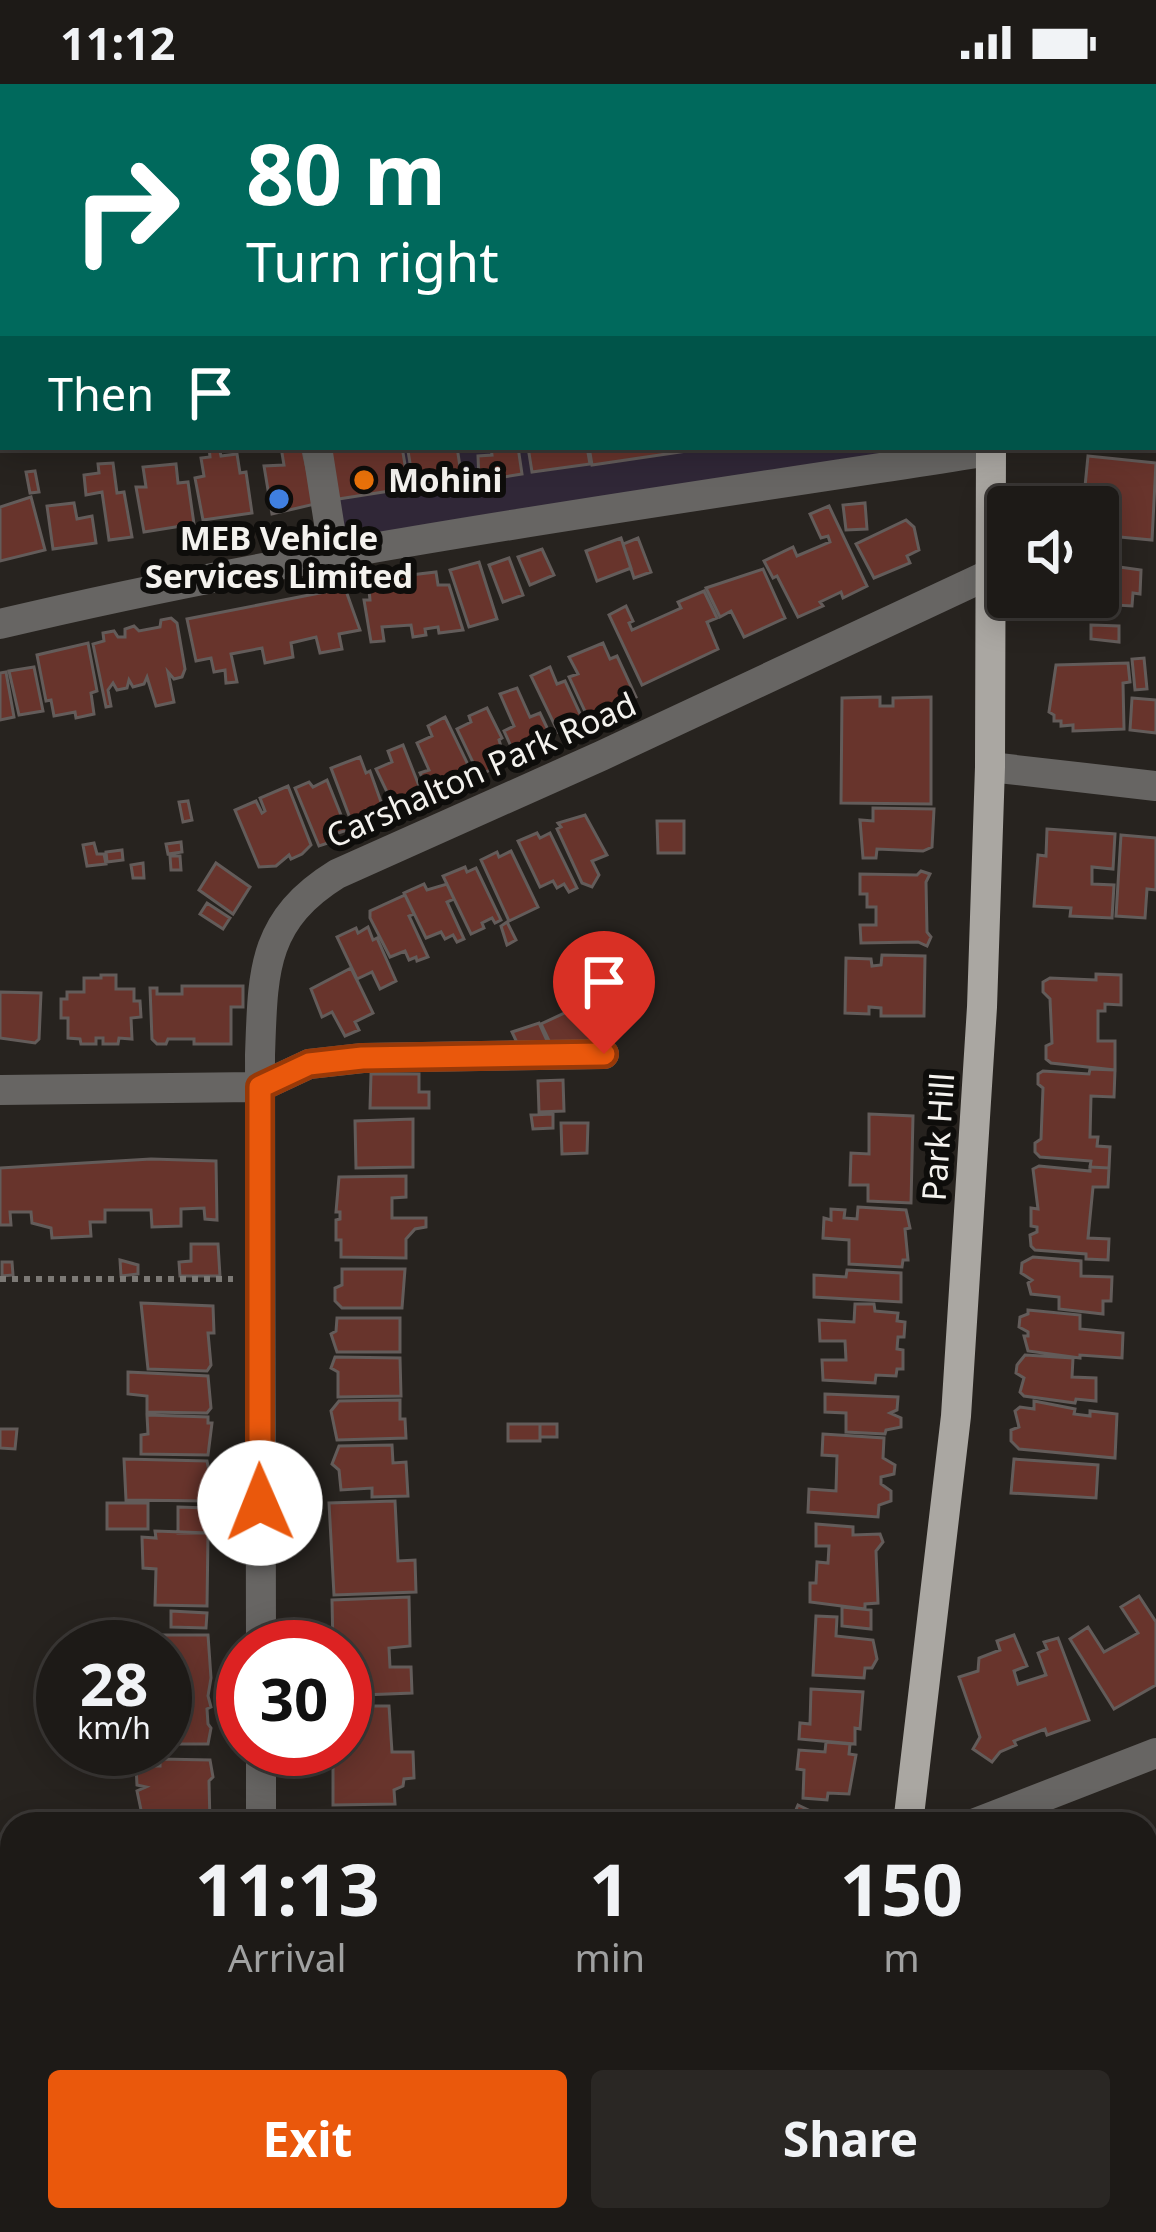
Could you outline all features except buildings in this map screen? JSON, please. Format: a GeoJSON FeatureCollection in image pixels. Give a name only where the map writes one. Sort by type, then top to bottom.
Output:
{"type":"FeatureCollection","features":[{"type":"Feature","properties":{"kind":"main road","name":"Park Hill"},"geometry":{"type":"LineString","coordinates":[[909,1812],[956,1416],[982,1007],[991,618]]}},
{"type":"Feature","properties":{"kind":"street"},"geometry":{"type":"LineString","coordinates":[[317,450],[334,555]]}},
{"type":"Feature","properties":{"kind":"street"},"geometry":{"type":"LineString","coordinates":[[0,625],[141,591],[334,555],[990,460]]}},
{"type":"Feature","properties":{"kind":"street","name":"Carshalton Park Road"},"geometry":{"type":"LineString","coordinates":[[261,1620],[262,1004],[271,946],[285,917],[314,888],[337,874],[987,576]]}},
{"type":"Feature","properties":{"kind":"street"},"geometry":{"type":"LineString","coordinates":[[990,767],[1156,786]]}},
{"type":"Feature","properties":{"kind":"street"},"geometry":{"type":"LineString","coordinates":[[0,1090],[260,1087],[309,1064],[362,1058],[604,1054]]}},
{"type":"Feature","properties":{"kind":"street"},"geometry":{"type":"LineString","coordinates":[[1004,1812],[1156,1753]]}},
{"type":"Feature","properties":{"kind":"street"},"geometry":{"type":"LineString","coordinates":[[261,1776],[261,1812]]}},
{"type":"Feature","properties":{"kind":"path"},"geometry":{"type":"LineString","coordinates":[[990,460],[1054,486]]}},
{"type":"Feature","properties":{"kind":"path"},"geometry":{"type":"LineString","coordinates":[[0,1279],[260,1279]]}},
{"type":"Feature","properties":{"kind":"shaded area"},"geometry":{"type":"Polygon","coordinates":[[[321,450],[939,450],[338,547],[321,450]]]}},
{"type":"Feature","properties":{"kind":"place","name":"Mohini"},"geometry":{"type":"Point","coordinates":[364,480]}},
{"type":"Feature","properties":{"kind":"place","name":"MEB Vehicle Services Limited"},"geometry":{"type":"Point","coordinates":[279,499]}},
{"type":"Feature","properties":{"kind":"route"},"geometry":{"type":"LineString","coordinates":[[260,1503],[260,1087],[309,1064],[362,1058],[604,1054]]}}]}
